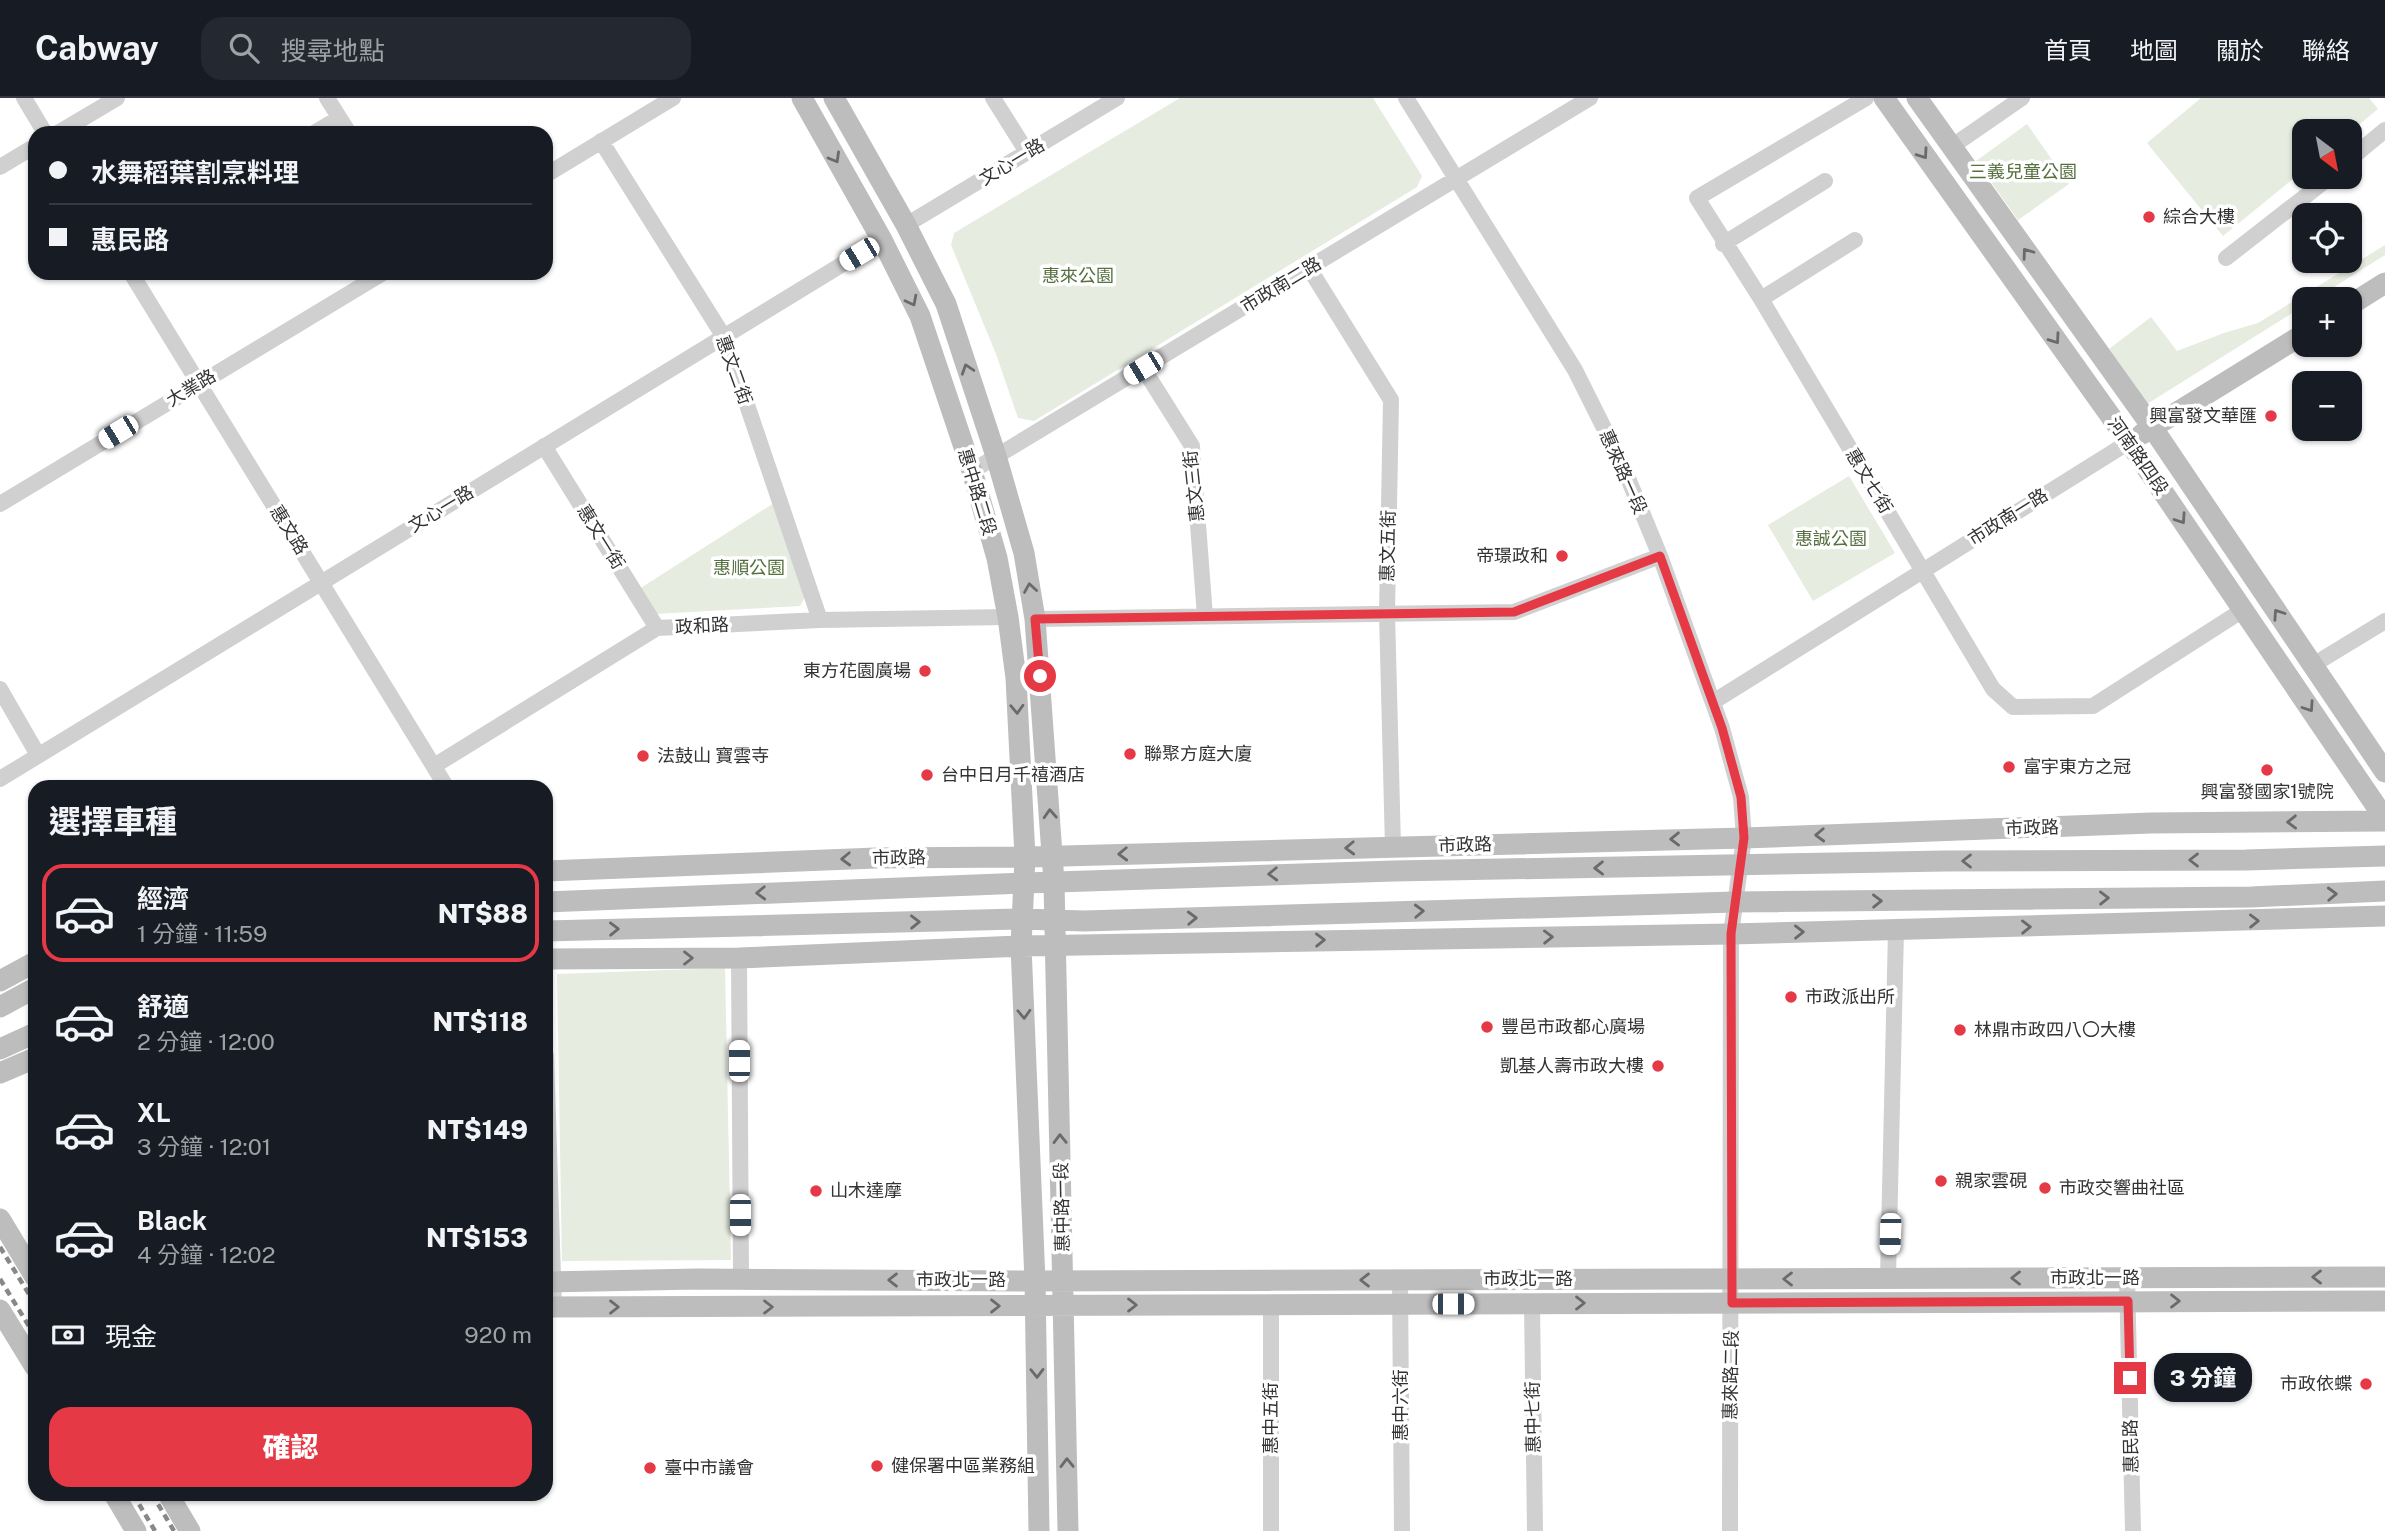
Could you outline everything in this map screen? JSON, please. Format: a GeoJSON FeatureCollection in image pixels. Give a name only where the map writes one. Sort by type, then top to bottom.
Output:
{"type":"FeatureCollection","features":[{"type":"Feature","properties":{"kind":"street"},"geometry":{"type":"LineString","coordinates":[[24,98],[42,126]]}},
{"type":"Feature","properties":{"kind":"street"},"geometry":{"type":"LineString","coordinates":[[70,126],[117,98]]}},
{"type":"Feature","properties":{"kind":"street"},"geometry":{"type":"LineString","coordinates":[[327,98],[345,126]]}},
{"type":"Feature","properties":{"kind":"street"},"geometry":{"type":"LineString","coordinates":[[553,171],[673,98]]}},
{"type":"Feature","properties":{"kind":"street","name":"惠中路二段"},"geometry":{"type":"LineString","coordinates":[[802,98],[920,316],[972,471],[997,558],[1016,678],[1025,857],[1022,919]]}},
{"type":"Feature","properties":{"kind":"street","name":"惠中路二段"},"geometry":{"type":"LineString","coordinates":[[834,98],[906,225],[946,304],[1024,552],[1035,619],[1054,882]]}},
{"type":"Feature","properties":{"kind":"street"},"geometry":{"type":"LineString","coordinates":[[993,98],[1027,152]]}},
{"type":"Feature","properties":{"kind":"street","name":"文心一路"},"geometry":{"type":"LineString","coordinates":[[906,225],[1117,98]]}},
{"type":"Feature","properties":{"kind":"street","name":"惠來路一段"},"geometry":{"type":"LineString","coordinates":[[1406,98],[1575,370],[1623,466],[1660,556],[1713,702],[1741,797],[1744,838],[1738,884]]}},
{"type":"Feature","properties":{"kind":"street","name":"市政南二路"},"geometry":{"type":"LineString","coordinates":[[972,471],[1590,98]]}},
{"type":"Feature","properties":{"kind":"street","name":"惠文七街"},"geometry":{"type":"LineString","coordinates":[[1866,98],[1697,198],[1761,299],[1993,690],[2013,707],[2093,706],[2243,610]]}},
{"type":"Feature","properties":{"kind":"street","name":"河南路四段"},"geometry":{"type":"LineString","coordinates":[[1884,98],[2129,442],[2385,820]]}},
{"type":"Feature","properties":{"kind":"street","name":"河南路四段"},"geometry":{"type":"LineString","coordinates":[[1917,98],[2152,427],[2385,772]]}},
{"type":"Feature","properties":{"kind":"street"},"geometry":{"type":"LineString","coordinates":[[1951,148],[2022,98]]}},
{"type":"Feature","properties":{"kind":"street"},"geometry":{"type":"LineString","coordinates":[[326,126],[340,118]]}},
{"type":"Feature","properties":{"kind":"street"},"geometry":{"type":"LineString","coordinates":[[2362,149],[2385,130]]}},
{"type":"Feature","properties":{"kind":"street","name":"惠文二街"},"geometry":{"type":"LineString","coordinates":[[601,141],[724,337],[820,620]]}},
{"type":"Feature","properties":{"kind":"street"},"geometry":{"type":"LineString","coordinates":[[0,167],[28,150]]}},
{"type":"Feature","properties":{"kind":"street"},"geometry":{"type":"LineString","coordinates":[[1724,243],[1825,181]]}},
{"type":"Feature","properties":{"kind":"street"},"geometry":{"type":"LineString","coordinates":[[2226,258],[2315,189]]}},
{"type":"Feature","properties":{"kind":"street","name":"文心一路"},"geometry":{"type":"LineString","coordinates":[[0,779],[881,240]]}},
{"type":"Feature","properties":{"kind":"street"},"geometry":{"type":"LineString","coordinates":[[1761,299],[1855,240]]}},
{"type":"Feature","properties":{"kind":"street","name":"惠文五街"},"geometry":{"type":"LineString","coordinates":[[1309,268],[1391,400],[1387,613],[1393,847]]}},
{"type":"Feature","properties":{"kind":"street","name":"惠文路"},"geometry":{"type":"LineString","coordinates":[[135,280],[442,780]]}},
{"type":"Feature","properties":{"kind":"street","name":"大業路"},"geometry":{"type":"LineString","coordinates":[[0,504],[371,280]]}},
{"type":"Feature","properties":{"kind":"street"},"geometry":{"type":"LineString","coordinates":[[2362,297],[2385,283]]}},
{"type":"Feature","properties":{"kind":"street","name":"市政南一路"},"geometry":{"type":"LineString","coordinates":[[1713,702],[2292,341]]}},
{"type":"Feature","properties":{"kind":"street","name":"惠文三街"},"geometry":{"type":"LineString","coordinates":[[1143,368],[1192,446],[1205,616]]}},
{"type":"Feature","properties":{"kind":"street","name":"惠文一街"},"geometry":{"type":"LineString","coordinates":[[544,446],[657,628]]}},
{"type":"Feature","properties":{"kind":"street"},"geometry":{"type":"LineString","coordinates":[[1035,619],[1514,612],[1660,556]]}},
{"type":"Feature","properties":{"kind":"street","name":"政和路"},"geometry":{"type":"LineString","coordinates":[[434,766],[657,628],[820,620],[1008,617]]}},
{"type":"Feature","properties":{"kind":"street"},"geometry":{"type":"LineString","coordinates":[[2313,665],[2385,621]]}},
{"type":"Feature","properties":{"kind":"street"},"geometry":{"type":"LineString","coordinates":[[0,689],[38,755]]}},
{"type":"Feature","properties":{"kind":"street","name":"市政路"},"geometry":{"type":"LineString","coordinates":[[553,871],[876,858],[1025,857],[1744,838],[2137,824],[2385,820]]}},
{"type":"Feature","properties":{"kind":"street","name":"市政路"},"geometry":{"type":"LineString","coordinates":[[553,931],[1022,919],[1111,921],[1738,884],[1945,861],[2246,860],[2385,856]]}},
{"type":"Feature","properties":{"kind":"street","name":"市政路"},"geometry":{"type":"LineString","coordinates":[[553,902],[1394,871],[1738,884],[2251,897],[2385,891]]}},
{"type":"Feature","properties":{"kind":"street","name":"惠中路一段"},"geometry":{"type":"LineString","coordinates":[[1054,882],[1068,1531]]}},
{"type":"Feature","properties":{"kind":"street","name":"惠來路二段"},"geometry":{"type":"LineString","coordinates":[[1730,1531],[1731,934],[1738,884]]}},
{"type":"Feature","properties":{"kind":"street"},"geometry":{"type":"LineString","coordinates":[[553,959],[739,958],[1021,946],[1731,934],[2385,916]]}},
{"type":"Feature","properties":{"kind":"street","name":"惠中路一段"},"geometry":{"type":"LineString","coordinates":[[1022,919],[1035,1280],[1040,1531]]}},
{"type":"Feature","properties":{"kind":"street"},"geometry":{"type":"LineString","coordinates":[[1888,1279],[1896,930]]}},
{"type":"Feature","properties":{"kind":"street"},"geometry":{"type":"LineString","coordinates":[[739,958],[741,1279]]}},
{"type":"Feature","properties":{"kind":"street"},"geometry":{"type":"LineString","coordinates":[[0,981],[28,966]]}},
{"type":"Feature","properties":{"kind":"street"},"geometry":{"type":"LineString","coordinates":[[0,1007],[28,992]]}},
{"type":"Feature","properties":{"kind":"street"},"geometry":{"type":"LineString","coordinates":[[0,1049],[28,1035]]}},
{"type":"Feature","properties":{"kind":"street"},"geometry":{"type":"LineString","coordinates":[[0,1073],[28,1061]]}},
{"type":"Feature","properties":{"kind":"street"},"geometry":{"type":"LineString","coordinates":[[0,1219],[28,1265]]}},
{"type":"Feature","properties":{"kind":"street","name":"市政北一路"},"geometry":{"type":"LineString","coordinates":[[553,1282],[741,1279],[2385,1277]]}},
{"type":"Feature","properties":{"kind":"street","name":"惠民路"},"geometry":{"type":"LineString","coordinates":[[2127,1278],[2133,1531]]}},
{"type":"Feature","properties":{"kind":"street","name":"惠中六街"},"geometry":{"type":"LineString","coordinates":[[1400,1280],[1402,1531]]}},
{"type":"Feature","properties":{"kind":"street","name":"市政北一路"},"geometry":{"type":"LineString","coordinates":[[553,1307],[2385,1301]]}},
{"type":"Feature","properties":{"kind":"street","name":"惠中七街"},"geometry":{"type":"LineString","coordinates":[[1532,1304],[1535,1531]]}},
{"type":"Feature","properties":{"kind":"street","name":"惠中五街"},"geometry":{"type":"LineString","coordinates":[[1271,1305],[1271,1531]]}},
{"type":"Feature","properties":{"kind":"street"},"geometry":{"type":"LineString","coordinates":[[0,1310],[28,1356]]}},
{"type":"Feature","properties":{"kind":"street"},"geometry":{"type":"LineString","coordinates":[[118,1501],[136,1531]]}},
{"type":"Feature","properties":{"kind":"street"},"geometry":{"type":"LineString","coordinates":[[172,1501],[190,1531]]}},
{"type":"Feature","properties":{"kind":"green space","name":"惠來公園"},"geometry":{"type":"Polygon","coordinates":[[[1180,98],[1373,98],[1422,176],[1417,187],[1034,421],[1018,418],[996,354],[951,245],[954,233],[1180,98]]]}},
{"type":"Feature","properties":{"kind":"green space"},"geometry":{"type":"Polygon","coordinates":[[[2201,98],[2369,98],[2378,109],[2362,122],[2362,119],[2292,119],[2292,180],[2223,236],[2147,143],[2201,98]]]}},
{"type":"Feature","properties":{"kind":"green space","name":"三義兒童公園"},"geometry":{"type":"Polygon","coordinates":[[[2027,124],[2069,184],[2018,220],[1976,161],[2027,124]]]}},
{"type":"Feature","properties":{"kind":"green space"},"geometry":{"type":"Polygon","coordinates":[[[2385,245],[2385,255],[2362,269],[2362,259],[2385,245]]]}},
{"type":"Feature","properties":{"kind":"green space"},"geometry":{"type":"Polygon","coordinates":[[[2339,273],[2356,273],[2334,287],[2317,287],[2339,273]]]}},
{"type":"Feature","properties":{"kind":"green space"},"geometry":{"type":"Polygon","coordinates":[[[2292,302],[2292,313],[2147,404],[2109,349],[2151,317],[2177,351],[2258,323],[2292,302]]]}},
{"type":"Feature","properties":{"kind":"green space","name":"惠誠公園"},"geometry":{"type":"Polygon","coordinates":[[[1849,476],[1895,553],[1813,601],[1768,525],[1849,476]]]}},
{"type":"Feature","properties":{"kind":"green space","name":"惠順公園"},"geometry":{"type":"Polygon","coordinates":[[[774,503],[805,597],[800,606],[654,614],[639,589],[774,503]]]}},
{"type":"Feature","properties":{"kind":"green space"},"geometry":{"type":"Polygon","coordinates":[[[725,968],[731,1260],[562,1261],[557,974],[725,968]]]}},
{"type":"Feature","properties":{"kind":"railway"},"geometry":{"type":"LineString","coordinates":[[0,1247],[28,1293]]}},
{"type":"Feature","properties":{"kind":"railway"},"geometry":{"type":"LineString","coordinates":[[0,1279],[28,1325]]}},
{"type":"Feature","properties":{"kind":"railway"},"geometry":{"type":"LineString","coordinates":[[137,1501],[155,1531]]}},
{"type":"Feature","properties":{"kind":"railway"},"geometry":{"type":"LineString","coordinates":[[156,1501],[174,1531]]}},
{"type":"Feature","properties":{"kind":"place","name":"綜合大樓"},"geometry":{"type":"Point","coordinates":[2149,217]}},
{"type":"Feature","properties":{"kind":"place","name":"興富發文華匯"},"geometry":{"type":"Point","coordinates":[2271,416]}},
{"type":"Feature","properties":{"kind":"place","name":"帝璟政和"},"geometry":{"type":"Point","coordinates":[1562,556]}},
{"type":"Feature","properties":{"kind":"place","name":"東方花園廣場"},"geometry":{"type":"Point","coordinates":[925,671]}},
{"type":"Feature","properties":{"kind":"place","name":"聯聚方庭大廈"},"geometry":{"type":"Point","coordinates":[1130,754]}},
{"type":"Feature","properties":{"kind":"place","name":"法鼓山 寶雲寺"},"geometry":{"type":"Point","coordinates":[643,756]}},
{"type":"Feature","properties":{"kind":"place","name":"富宇東方之冠"},"geometry":{"type":"Point","coordinates":[2009,767]}},
{"type":"Feature","properties":{"kind":"place","name":"興富發國家1號院"},"geometry":{"type":"Point","coordinates":[2267,770]}},
{"type":"Feature","properties":{"kind":"place","name":"台中日月千禧酒店"},"geometry":{"type":"Point","coordinates":[927,775]}},
{"type":"Feature","properties":{"kind":"place","name":"市政派出所"},"geometry":{"type":"Point","coordinates":[1791,997]}},
{"type":"Feature","properties":{"kind":"place","name":"豐邑市政都心廣場"},"geometry":{"type":"Point","coordinates":[1487,1027]}},
{"type":"Feature","properties":{"kind":"place","name":"林鼎市政四八〇大樓"},"geometry":{"type":"Point","coordinates":[1960,1030]}},
{"type":"Feature","properties":{"kind":"place","name":"凱基人壽市政大樓"},"geometry":{"type":"Point","coordinates":[1658,1066]}},
{"type":"Feature","properties":{"kind":"place","name":"親家雲硯"},"geometry":{"type":"Point","coordinates":[1941,1181]}},
{"type":"Feature","properties":{"kind":"place","name":"市政交響曲社區"},"geometry":{"type":"Point","coordinates":[2045,1188]}},
{"type":"Feature","properties":{"kind":"place","name":"山木達摩"},"geometry":{"type":"Point","coordinates":[816,1191]}},
{"type":"Feature","properties":{"kind":"place","name":"市政依蝶"},"geometry":{"type":"Point","coordinates":[2366,1384]}},
{"type":"Feature","properties":{"kind":"place","name":"健保署中區業務組"},"geometry":{"type":"Point","coordinates":[877,1466]}},
{"type":"Feature","properties":{"kind":"place","name":"臺中市議會"},"geometry":{"type":"Point","coordinates":[650,1468]}},
{"type":"Feature","properties":{"kind":"route"},"geometry":{"type":"LineString","coordinates":[[1040,676],[1035,619],[1514,612],[1660,556],[1722,728],[1741,797],[1744,838],[1731,934],[1732,1303],[2128,1301],[2130,1378]]}}]}
